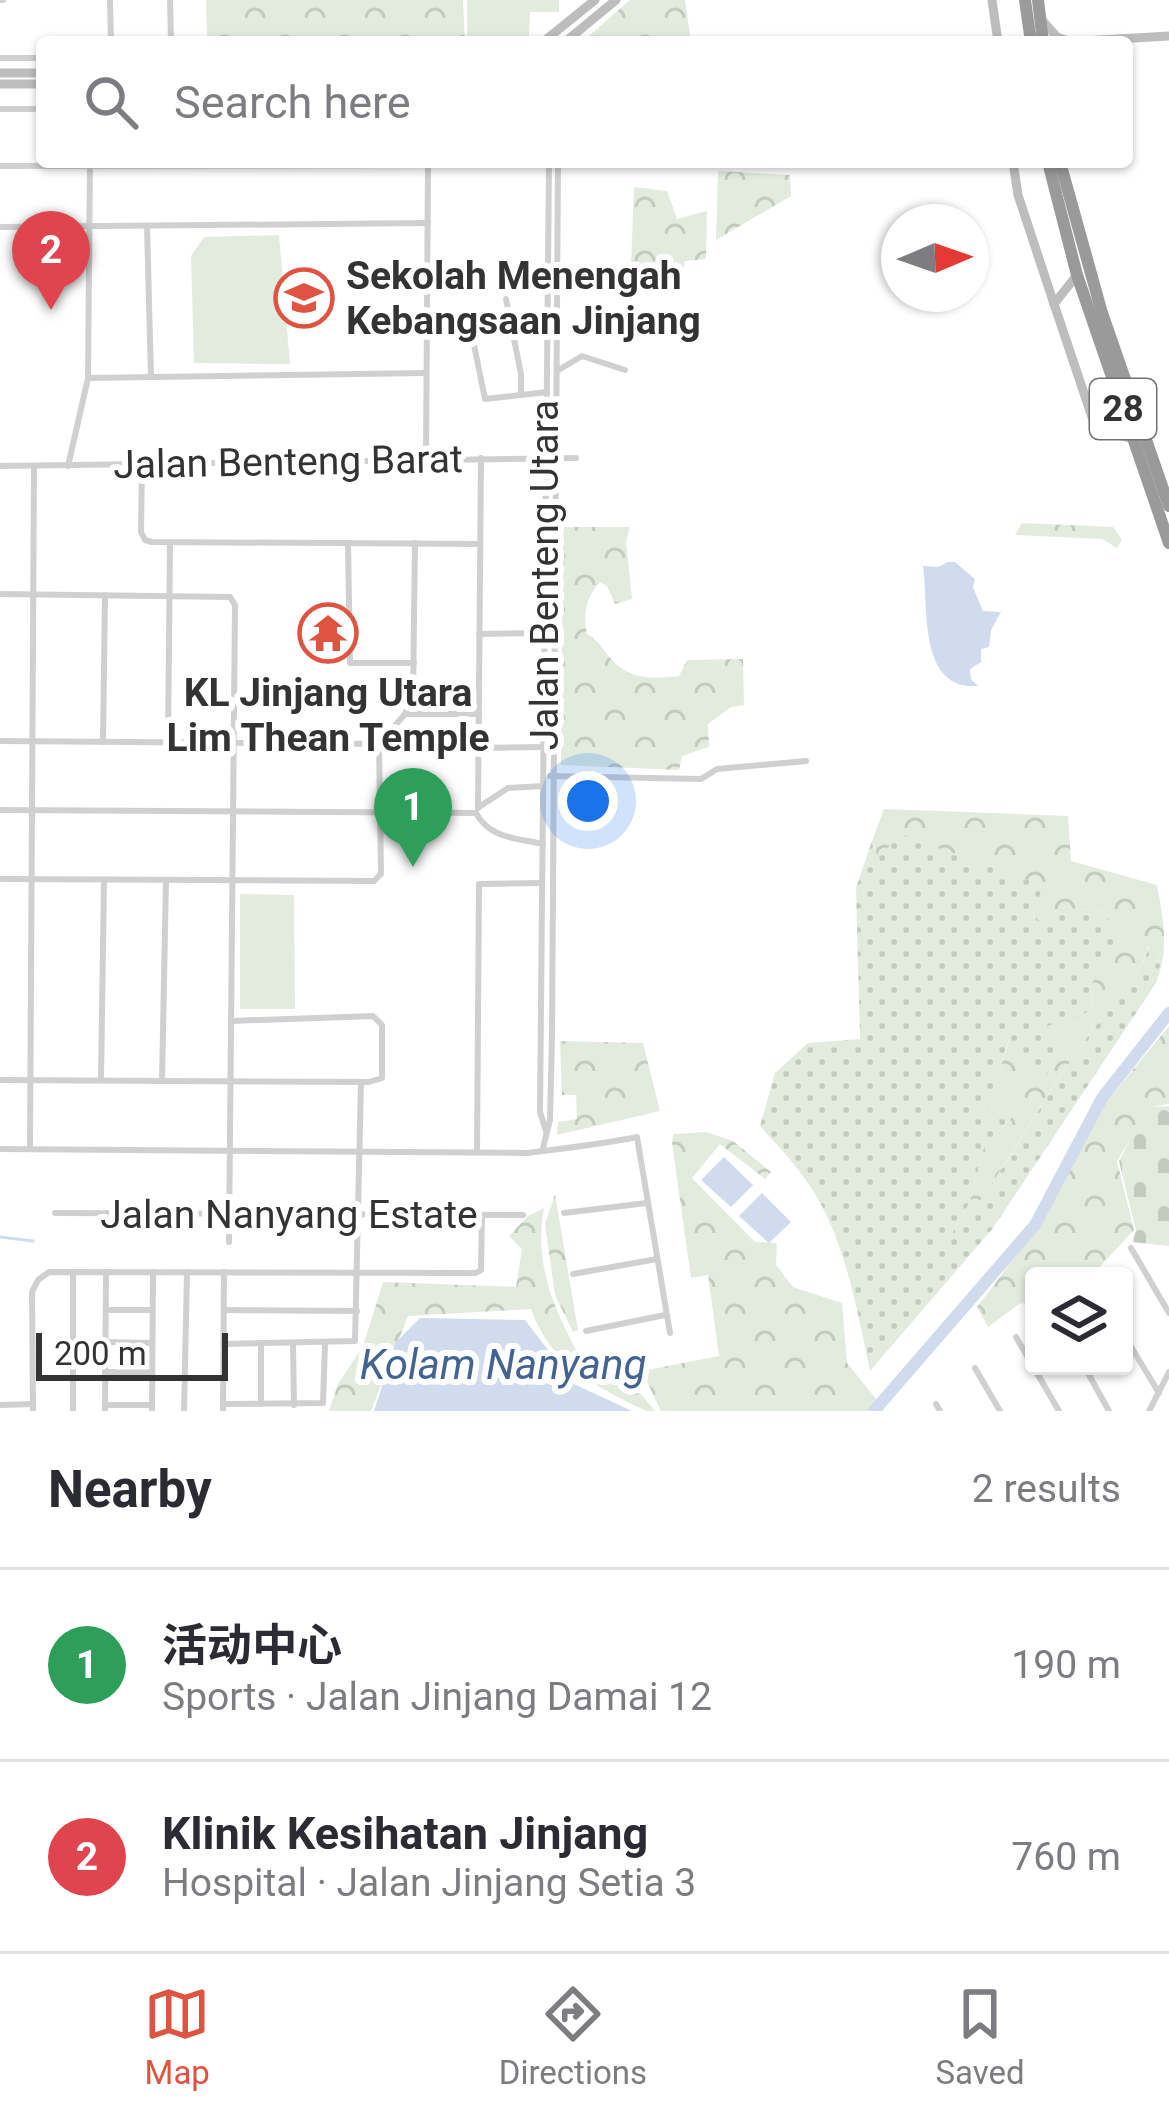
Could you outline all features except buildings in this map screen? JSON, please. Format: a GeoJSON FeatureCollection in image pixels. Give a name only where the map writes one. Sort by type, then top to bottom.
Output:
{"type":"FeatureCollection","features":[{"type":"Feature","properties":{"kind":"highway"},"geometry":{"type":"LineString","coordinates":[[1025,0],[1030,36]]}},
{"type":"Feature","properties":{"kind":"highway"},"geometry":{"type":"LineString","coordinates":[[1038,0],[1042,36]]}},
{"type":"Feature","properties":{"kind":"highway","name":"28"},"geometry":{"type":"LineString","coordinates":[[1049,168],[1076,275],[1169,543]]}},
{"type":"Feature","properties":{"kind":"highway","name":"28"},"geometry":{"type":"LineString","coordinates":[[1062,168],[1102,313],[1169,506]]}},
{"type":"Feature","properties":{"kind":"street"},"geometry":{"type":"LineString","coordinates":[[110,0],[111,36]]}},
{"type":"Feature","properties":{"kind":"street"},"geometry":{"type":"LineString","coordinates":[[170,0],[171,36]]}},
{"type":"Feature","properties":{"kind":"street"},"geometry":{"type":"LineString","coordinates":[[552,36],[595,0]]}},
{"type":"Feature","properties":{"kind":"street"},"geometry":{"type":"LineString","coordinates":[[572,36],[616,0]]}},
{"type":"Feature","properties":{"kind":"street"},"geometry":{"type":"LineString","coordinates":[[992,0],[997,36]]}},
{"type":"Feature","properties":{"kind":"street"},"geometry":{"type":"LineString","coordinates":[[1040,19],[1056,36]]}},
{"type":"Feature","properties":{"kind":"street"},"geometry":{"type":"LineString","coordinates":[[1133,38],[1169,36]]}},
{"type":"Feature","properties":{"kind":"street"},"geometry":{"type":"LineString","coordinates":[[0,58],[36,58]]}},
{"type":"Feature","properties":{"kind":"street"},"geometry":{"type":"LineString","coordinates":[[0,73],[36,73]]}},
{"type":"Feature","properties":{"kind":"street"},"geometry":{"type":"LineString","coordinates":[[0,84],[36,84]]}},
{"type":"Feature","properties":{"kind":"street"},"geometry":{"type":"LineString","coordinates":[[0,110],[36,109]]}},
{"type":"Feature","properties":{"kind":"street"},"geometry":{"type":"LineString","coordinates":[[0,166],[36,165]]}},
{"type":"Feature","properties":{"kind":"street"},"geometry":{"type":"LineString","coordinates":[[68,466],[88,378],[90,168]]}},
{"type":"Feature","properties":{"kind":"street"},"geometry":{"type":"LineString","coordinates":[[426,460],[428,168]]}},
{"type":"Feature","properties":{"kind":"street","name":"Jalan Benteng Utara"},"geometry":{"type":"LineString","coordinates":[[549,776],[544,747],[544,633],[545,522],[555,374],[553,168]]}},
{"type":"Feature","properties":{"kind":"street","name":"Jalan Benteng Utara"},"geometry":{"type":"LineString","coordinates":[[546,1131],[540,1112],[543,844],[556,522],[547,392],[553,168]]}},
{"type":"Feature","properties":{"kind":"street"},"geometry":{"type":"LineString","coordinates":[[1014,168],[1018,195],[1094,423],[1104,431],[1133,439]]}},
{"type":"Feature","properties":{"kind":"street"},"geometry":{"type":"LineString","coordinates":[[0,227],[428,224]]}},
{"type":"Feature","properties":{"kind":"street"},"geometry":{"type":"LineString","coordinates":[[147,226],[151,377]]}},
{"type":"Feature","properties":{"kind":"street"},"geometry":{"type":"LineString","coordinates":[[1054,304],[1076,275]]}},
{"type":"Feature","properties":{"kind":"street"},"geometry":{"type":"LineString","coordinates":[[506,299],[521,394]]}},
{"type":"Feature","properties":{"kind":"street"},"geometry":{"type":"LineString","coordinates":[[473,340],[485,399],[547,392]]}},
{"type":"Feature","properties":{"kind":"street"},"geometry":{"type":"LineString","coordinates":[[555,374],[565,363],[582,356],[625,370]]}},
{"type":"Feature","properties":{"kind":"street"},"geometry":{"type":"LineString","coordinates":[[88,378],[426,373]]}},
{"type":"Feature","properties":{"kind":"street"},"geometry":{"type":"LineString","coordinates":[[481,458],[477,811],[489,830],[543,844]]}},
{"type":"Feature","properties":{"kind":"street","name":"Jalan Benteng Barat"},"geometry":{"type":"LineString","coordinates":[[0,466],[576,458]]}},
{"type":"Feature","properties":{"kind":"street"},"geometry":{"type":"LineString","coordinates":[[29,1149],[34,466]]}},
{"type":"Feature","properties":{"kind":"street"},"geometry":{"type":"LineString","coordinates":[[142,466],[141,532],[145,540],[480,544]]}},
{"type":"Feature","properties":{"kind":"street"},"geometry":{"type":"LineString","coordinates":[[545,522],[556,522]]}},
{"type":"Feature","properties":{"kind":"street"},"geometry":{"type":"LineString","coordinates":[[168,742],[170,542]]}},
{"type":"Feature","properties":{"kind":"street"},"geometry":{"type":"LineString","coordinates":[[348,542],[350,663],[414,663]]}},
{"type":"Feature","properties":{"kind":"street"},"geometry":{"type":"LineString","coordinates":[[0,879],[374,881],[381,874],[379,744],[405,714],[413,696],[415,543]]}},
{"type":"Feature","properties":{"kind":"street"},"geometry":{"type":"LineString","coordinates":[[0,594],[230,597],[236,604],[229,1242]]}},
{"type":"Feature","properties":{"kind":"street"},"geometry":{"type":"LineString","coordinates":[[103,742],[105,595]]}},
{"type":"Feature","properties":{"kind":"street"},"geometry":{"type":"LineString","coordinates":[[479,634],[544,633]]}},
{"type":"Feature","properties":{"kind":"street"},"geometry":{"type":"LineString","coordinates":[[405,714],[479,714]]}},
{"type":"Feature","properties":{"kind":"street"},"geometry":{"type":"LineString","coordinates":[[0,741],[379,744]]}},
{"type":"Feature","properties":{"kind":"street"},"geometry":{"type":"LineString","coordinates":[[478,748],[544,747]]}},
{"type":"Feature","properties":{"kind":"street"},"geometry":{"type":"LineString","coordinates":[[549,776],[701,779],[717,769],[806,761]]}},
{"type":"Feature","properties":{"kind":"street"},"geometry":{"type":"LineString","coordinates":[[0,810],[477,811],[508,788],[548,786]]}},
{"type":"Feature","properties":{"kind":"street","name":"Jalan Benteng Utara"},"geometry":{"type":"LineString","coordinates":[[543,1148],[550,1120],[552,1036],[548,786]]}},
{"type":"Feature","properties":{"kind":"street"},"geometry":{"type":"LineString","coordinates":[[101,1080],[104,880]]}},
{"type":"Feature","properties":{"kind":"street"},"geometry":{"type":"LineString","coordinates":[[162,1081],[166,880]]}},
{"type":"Feature","properties":{"kind":"street"},"geometry":{"type":"LineString","coordinates":[[477,1152],[479,884],[543,883]]}},
{"type":"Feature","properties":{"kind":"street"},"geometry":{"type":"LineString","coordinates":[[0,1080],[361,1082],[382,1078],[382,1025],[373,1016],[231,1021]]}},
{"type":"Feature","properties":{"kind":"street"},"geometry":{"type":"LineString","coordinates":[[224,1344],[352,1343],[356,1336],[361,1082]]}},
{"type":"Feature","properties":{"kind":"street"},"geometry":{"type":"LineString","coordinates":[[0,1149],[526,1153],[637,1137],[670,1333]]}},
{"type":"Feature","properties":{"kind":"street"},"geometry":{"type":"LineString","coordinates":[[564,1213],[647,1203]]}},
{"type":"Feature","properties":{"kind":"street","name":"Jalan Nanyang Estate"},"geometry":{"type":"LineString","coordinates":[[55,1213],[523,1215]]}},
{"type":"Feature","properties":{"kind":"street"},"geometry":{"type":"LineString","coordinates":[[0,1405],[33,1407],[32,1292],[49,1272],[476,1273],[481,1270],[482,1215]]}},
{"type":"Feature","properties":{"kind":"street"},"geometry":{"type":"LineString","coordinates":[[1131,1248],[1169,1313]]}},
{"type":"Feature","properties":{"kind":"street"},"geometry":{"type":"LineString","coordinates":[[574,1274],[657,1259]]}},
{"type":"Feature","properties":{"kind":"street"},"geometry":{"type":"LineString","coordinates":[[73,1411],[74,1272]]}},
{"type":"Feature","properties":{"kind":"street"},"geometry":{"type":"LineString","coordinates":[[106,1272],[105,1408],[152,1408],[153,1272]]}},
{"type":"Feature","properties":{"kind":"street"},"geometry":{"type":"LineString","coordinates":[[184,1411],[187,1272]]}},
{"type":"Feature","properties":{"kind":"street"},"geometry":{"type":"LineString","coordinates":[[224,1272],[223,1408],[323,1403],[326,1344]]}},
{"type":"Feature","properties":{"kind":"street"},"geometry":{"type":"LineString","coordinates":[[106,1310],[152,1310]]}},
{"type":"Feature","properties":{"kind":"street"},"geometry":{"type":"LineString","coordinates":[[224,1310],[357,1311]]}},
{"type":"Feature","properties":{"kind":"street"},"geometry":{"type":"LineString","coordinates":[[586,1330],[667,1315]]}},
{"type":"Feature","properties":{"kind":"street"},"geometry":{"type":"LineString","coordinates":[[1016,1337],[1059,1411]]}},
{"type":"Feature","properties":{"kind":"street"},"geometry":{"type":"LineString","coordinates":[[105,1342],[152,1343]]}},
{"type":"Feature","properties":{"kind":"street"},"geometry":{"type":"LineString","coordinates":[[261,1344],[261,1405]]}},
{"type":"Feature","properties":{"kind":"street"},"geometry":{"type":"LineString","coordinates":[[293,1344],[294,1405]]}},
{"type":"Feature","properties":{"kind":"street"},"geometry":{"type":"LineString","coordinates":[[1133,1350],[1159,1393]]}},
{"type":"Feature","properties":{"kind":"street"},"geometry":{"type":"LineString","coordinates":[[975,1368],[1000,1411]]}},
{"type":"Feature","properties":{"kind":"street"},"geometry":{"type":"LineString","coordinates":[[105,1372],[152,1372]]}},
{"type":"Feature","properties":{"kind":"street"},"geometry":{"type":"LineString","coordinates":[[1149,1411],[1169,1372]]}},
{"type":"Feature","properties":{"kind":"street"},"geometry":{"type":"LineString","coordinates":[[1089,1375],[1109,1411]]}},
{"type":"Feature","properties":{"kind":"green space"},"geometry":{"type":"Polygon","coordinates":[[[206,0],[463,0],[465,36],[207,36],[206,0]]]}},
{"type":"Feature","properties":{"kind":"green space"},"geometry":{"type":"Polygon","coordinates":[[[467,0],[559,0],[559,12],[530,12],[529,36],[467,36],[467,0]]]}},
{"type":"Feature","properties":{"kind":"green space"},"geometry":{"type":"Polygon","coordinates":[[[630,0],[685,0],[690,36],[589,36],[630,0]]]}},
{"type":"Feature","properties":{"kind":"green space"},"geometry":{"type":"Polygon","coordinates":[[[718,171],[790,175],[791,196],[716,240],[718,171]]]}},
{"type":"Feature","properties":{"kind":"green space"},"geometry":{"type":"Polygon","coordinates":[[[634,187],[667,191],[677,219],[707,211],[706,259],[685,261],[683,273],[671,273],[670,262],[631,266],[634,187]]]}},
{"type":"Feature","properties":{"kind":"green space"},"geometry":{"type":"Polygon","coordinates":[[[279,235],[290,364],[194,363],[191,256],[204,237],[279,235]]]}},
{"type":"Feature","properties":{"kind":"green space"},"geometry":{"type":"Polygon","coordinates":[[[1022,523],[1113,527],[1122,540],[1117,548],[1102,539],[1015,535],[1022,523]]]}},
{"type":"Feature","properties":{"kind":"green space"},"geometry":{"type":"Polygon","coordinates":[[[563,527],[630,527],[626,541],[632,599],[615,604],[600,582],[585,612],[587,634],[621,668],[644,677],[670,677],[679,676],[687,660],[743,659],[744,705],[731,707],[708,724],[709,747],[682,756],[679,770],[561,765],[563,527]]]}},
{"type":"Feature","properties":{"kind":"green space"},"geometry":{"type":"Polygon","coordinates":[[[884,809],[1068,816],[1071,861],[1157,885],[1162,911],[1164,947],[1156,983],[1158,950],[1149,945],[1130,983],[1087,1037],[945,1246],[970,1202],[984,1147],[1012,1117],[1003,1110],[981,1130],[1010,1038],[1047,1076],[1056,1052],[1048,1026],[1093,1010],[1092,983],[1121,938],[1103,911],[1059,907],[1045,926],[1033,915],[1043,885],[900,834],[878,858],[872,841],[884,809]]]}},
{"type":"Feature","properties":{"kind":"green space"},"geometry":{"type":"Polygon","coordinates":[[[899,833],[1044,885],[1033,915],[1045,925],[1059,907],[1103,911],[1121,938],[1092,983],[1093,1011],[1056,1052],[1047,1077],[1009,1039],[983,1128],[1003,1110],[1012,1117],[984,1147],[970,1202],[950,1237],[988,1189],[1088,1036],[1131,982],[1150,944],[1158,950],[1160,966],[1156,983],[993,1228],[870,1371],[847,1269],[829,1220],[803,1176],[760,1126],[775,1073],[808,1043],[860,1039],[856,888],[872,841],[877,856],[899,833]]]}},
{"type":"Feature","properties":{"kind":"green space"},"geometry":{"type":"Polygon","coordinates":[[[240,894],[294,895],[295,1009],[240,1009],[240,894]]]}},
{"type":"Feature","properties":{"kind":"green space"},"geometry":{"type":"Polygon","coordinates":[[[1169,1026],[1169,1104],[1150,1107],[1117,1161],[1134,1230],[1099,1267],[1025,1267],[1025,1303],[988,1327],[977,1307],[1033,1233],[1094,1117],[1169,1026]]]}},
{"type":"Feature","properties":{"kind":"green space"},"geometry":{"type":"Polygon","coordinates":[[[560,1041],[643,1043],[660,1111],[557,1135],[558,1122],[577,1119],[576,1095],[562,1095],[560,1041]]]}},
{"type":"Feature","properties":{"kind":"green space"},"geometry":{"type":"Polygon","coordinates":[[[1169,1106],[1169,1246],[1132,1242],[1136,1231],[1119,1161],[1147,1107],[1169,1106]]]}},
{"type":"Feature","properties":{"kind":"green space"},"geometry":{"type":"Polygon","coordinates":[[[706,1132],[733,1141],[771,1172],[765,1179],[720,1144],[692,1178],[755,1242],[777,1243],[776,1265],[793,1287],[842,1303],[847,1363],[877,1400],[867,1411],[661,1411],[642,1371],[719,1356],[708,1275],[691,1278],[672,1143],[673,1134],[706,1132]]]}},
{"type":"Feature","properties":{"kind":"green space"},"geometry":{"type":"Polygon","coordinates":[[[555,1194],[578,1330],[573,1332],[555,1295],[545,1224],[555,1194]]]}},
{"type":"Feature","properties":{"kind":"green space"},"geometry":{"type":"Polygon","coordinates":[[[544,1208],[542,1248],[548,1285],[580,1357],[622,1378],[655,1411],[627,1402],[577,1372],[551,1346],[531,1309],[408,1316],[371,1411],[329,1411],[338,1384],[363,1346],[383,1282],[516,1287],[522,1249],[509,1236],[528,1216],[544,1208]]]}},
{"type":"Feature","properties":{"kind":"water"},"geometry":{"type":"Polygon","coordinates":[[[955,562],[975,579],[973,587],[983,611],[1001,612],[991,630],[989,647],[981,649],[981,662],[970,669],[978,686],[958,684],[945,675],[930,642],[923,566],[955,562]]]}},
{"type":"Feature","properties":{"kind":"water"},"geometry":{"type":"Polygon","coordinates":[[[724,1157],[753,1185],[731,1207],[701,1180],[724,1157]]]}},
{"type":"Feature","properties":{"kind":"water"},"geometry":{"type":"Polygon","coordinates":[[[762,1193],[791,1222],[769,1243],[739,1216],[762,1193]]]}},
{"type":"Feature","properties":{"kind":"water","name":"Kolam Nanyang"},"geometry":{"type":"Polygon","coordinates":[[[420,1318],[525,1320],[574,1384],[632,1411],[374,1411],[396,1342],[420,1318]]]}},
{"type":"Feature","properties":{"kind":"waterway"},"geometry":{"type":"LineString","coordinates":[[874,1411],[1035,1225],[1102,1098],[1169,1013]]}},
{"type":"Feature","properties":{"kind":"waterway"},"geometry":{"type":"LineString","coordinates":[[0,1237],[33,1241]]}},
{"type":"Feature","properties":{"kind":"place","name":"Sekolah Menengah Kebangsaan Jinjang"},"geometry":{"type":"Point","coordinates":[304,298]}},
{"type":"Feature","properties":{"kind":"place","name":"Klinik Kesihatan Jinjang"},"geometry":{"type":"Point","coordinates":[51,310]}},
{"type":"Feature","properties":{"kind":"place","name":"KL Jinjang Utara Lim Thean Temple"},"geometry":{"type":"Point","coordinates":[328,633]}},
{"type":"Feature","properties":{"kind":"place","name":"活动中心"},"geometry":{"type":"Point","coordinates":[413,867]}}]}
